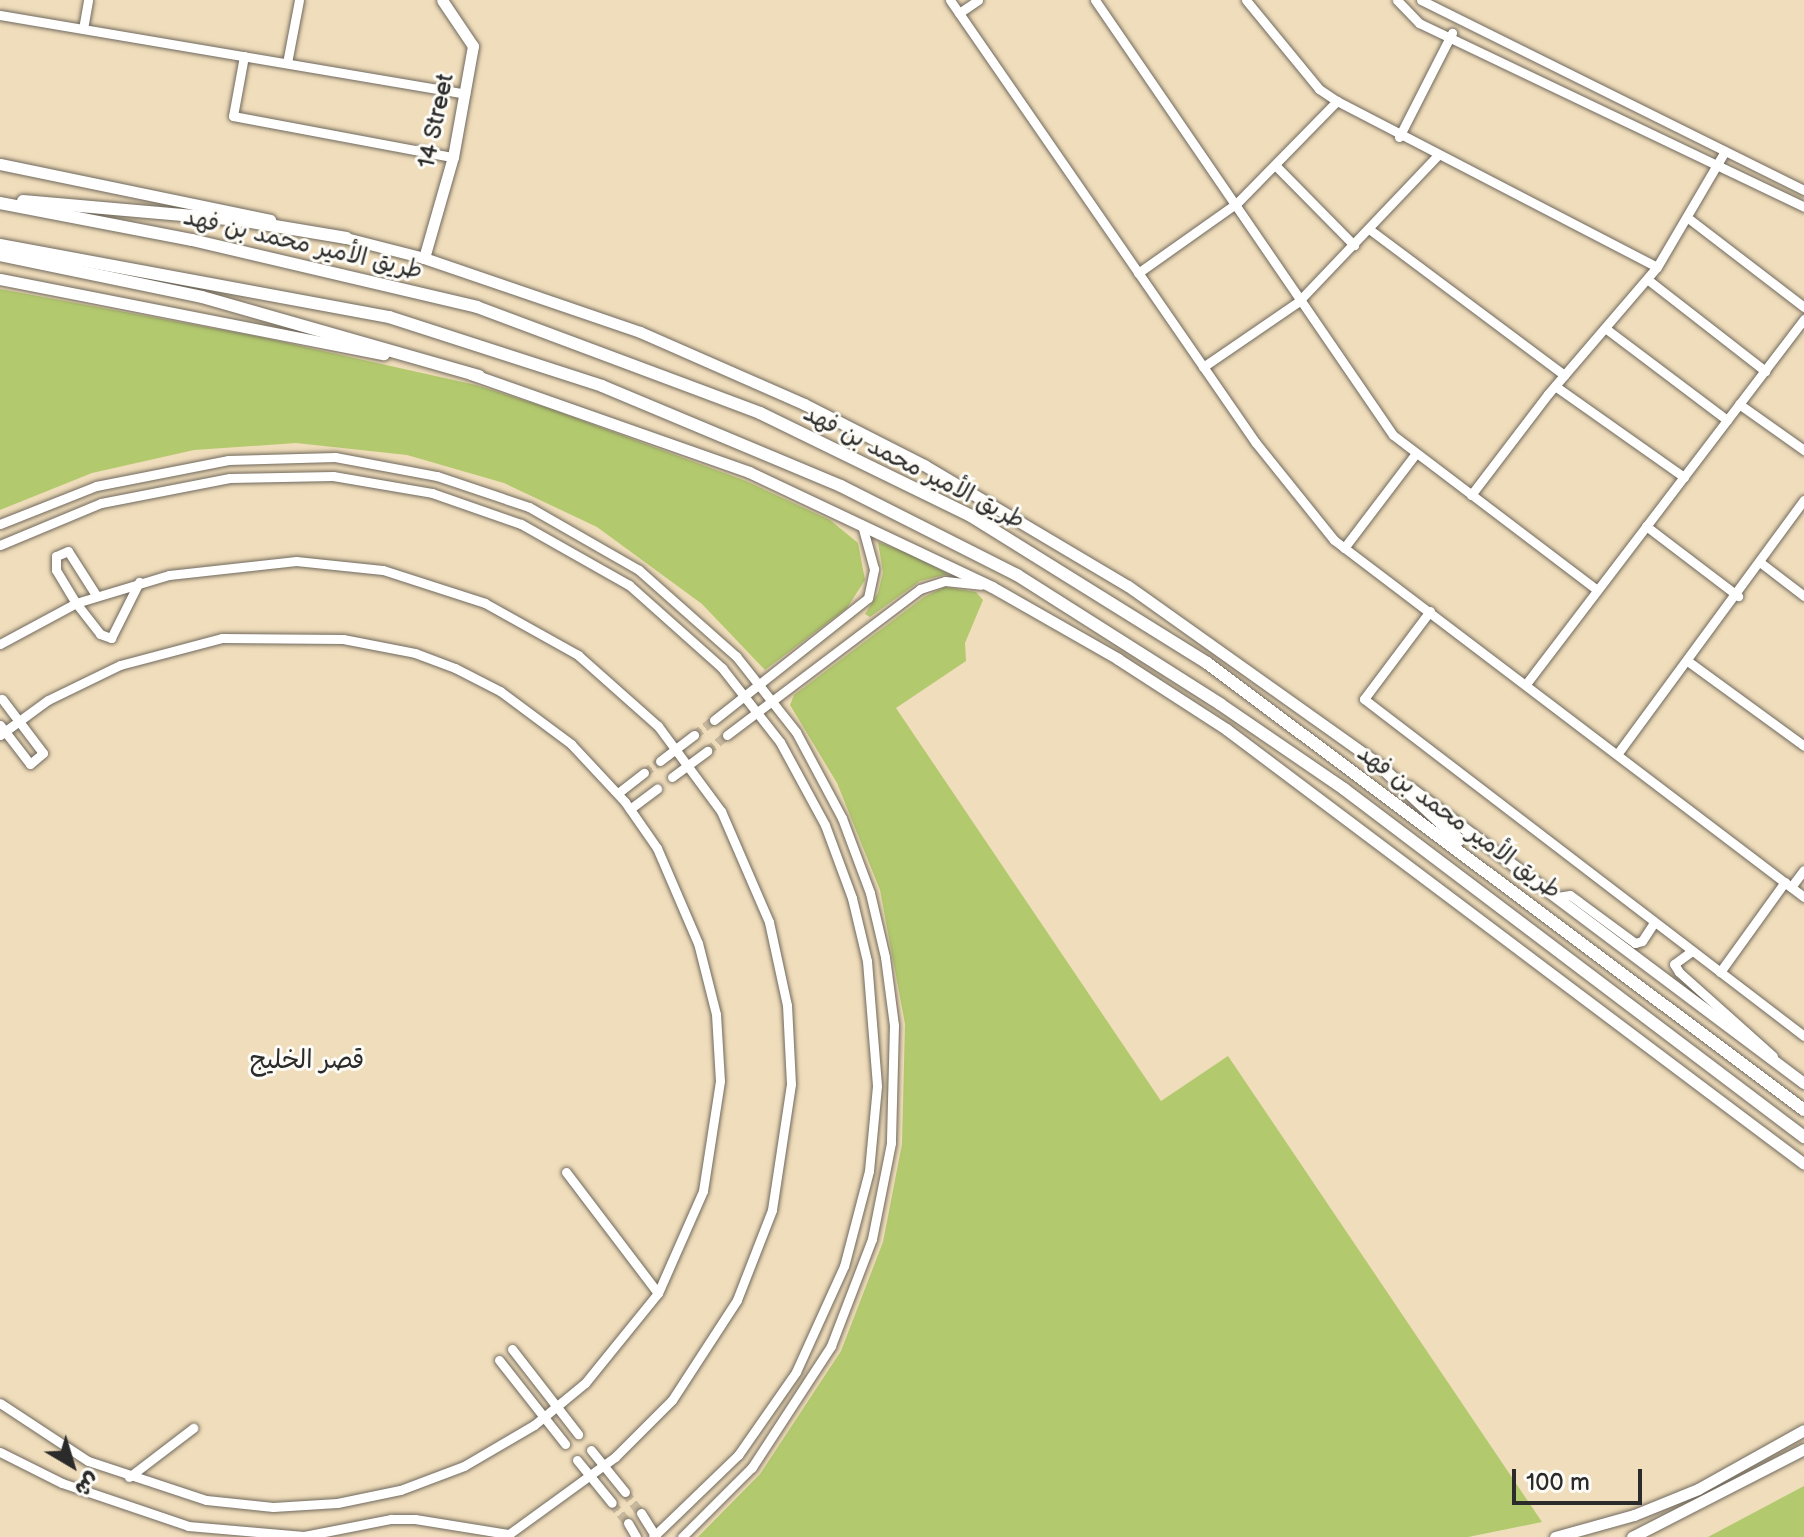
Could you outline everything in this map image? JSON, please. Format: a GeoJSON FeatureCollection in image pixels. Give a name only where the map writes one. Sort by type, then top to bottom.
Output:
{"type":"FeatureCollection","features":[{"type":"Feature","properties":{"kind":"highway"},"geometry":{"type":"LineString","coordinates":[[0,201],[239,220],[346,238]]}},
{"type":"Feature","properties":{"kind":"highway","name":"طريق الأمير محمد بن فهد"},"geometry":{"type":"LineString","coordinates":[[0,201],[192,240],[477,307],[760,413],[971,516],[1181,647],[1470,856],[1804,1110]]}},
{"type":"Feature","properties":{"kind":"highway","name":"طريق الأمير محمد بن فهد"},"geometry":{"type":"LineString","coordinates":[[0,245],[389,317],[602,386],[841,486],[1017,575],[1220,704],[1344,789],[1804,1137]]}},
{"type":"Feature","properties":{"kind":"highway"},"geometry":{"type":"LineString","coordinates":[[0,255],[202,297],[479,376]]}},
{"type":"Feature","properties":{"kind":"highway"},"geometry":{"type":"LineString","coordinates":[[1378,764],[1458,838],[1470,856]]}},
{"type":"Feature","properties":{"kind":"main road","name":"14 Street"},"geometry":{"type":"LineString","coordinates":[[424,258],[453,157],[473,46],[442,0]]}},
{"type":"Feature","properties":{"kind":"main road"},"geometry":{"type":"LineString","coordinates":[[0,164],[346,238],[424,258],[640,332],[804,404],[924,465],[1128,586],[1378,764],[1804,1083]]}},
{"type":"Feature","properties":{"kind":"main road"},"geometry":{"type":"LineString","coordinates":[[0,279],[262,327],[479,376],[659,436],[859,521],[992,587],[1226,729],[1804,1164]]}},
{"type":"Feature","properties":{"kind":"main road"},"geometry":{"type":"LineString","coordinates":[[1555,1537],[1685,1494],[1804,1430]]}},
{"type":"Feature","properties":{"kind":"main road"},"geometry":{"type":"LineString","coordinates":[[1715,1497],[1712,1488],[1776,1452],[1783,1441]]}},
{"type":"Feature","properties":{"kind":"main road"},"geometry":{"type":"LineString","coordinates":[[1632,1537],[1804,1449]]}},
{"type":"Feature","properties":{"kind":"street"},"geometry":{"type":"LineString","coordinates":[[83,29],[88,0]]}},
{"type":"Feature","properties":{"kind":"street"},"geometry":{"type":"LineString","coordinates":[[287,63],[299,0]]}},
{"type":"Feature","properties":{"kind":"street"},"geometry":{"type":"LineString","coordinates":[[950,0],[1299,501],[1344,548],[1804,897]]}},
{"type":"Feature","properties":{"kind":"street"},"geometry":{"type":"LineString","coordinates":[[959,13],[978,0]]}},
{"type":"Feature","properties":{"kind":"street"},"geometry":{"type":"LineString","coordinates":[[1095,0],[1298,302],[1393,435],[1597,590]]}},
{"type":"Feature","properties":{"kind":"street"},"geometry":{"type":"LineString","coordinates":[[1246,0],[1319,89],[1337,101],[1436,157],[1657,267]]}},
{"type":"Feature","properties":{"kind":"street"},"geometry":{"type":"LineString","coordinates":[[1397,0],[1419,23],[1451,35],[1804,207]]}},
{"type":"Feature","properties":{"kind":"street"},"geometry":{"type":"LineString","coordinates":[[1421,0],[1458,22],[1804,190]]}},
{"type":"Feature","properties":{"kind":"street"},"geometry":{"type":"LineString","coordinates":[[0,15],[465,94]]}},
{"type":"Feature","properties":{"kind":"street"},"geometry":{"type":"LineString","coordinates":[[1399,137],[1458,22]]}},
{"type":"Feature","properties":{"kind":"street"},"geometry":{"type":"LineString","coordinates":[[244,56],[233,116],[453,157]]}},
{"type":"Feature","properties":{"kind":"street"},"geometry":{"type":"LineString","coordinates":[[1138,273],[1233,207],[1277,167],[1337,101]]}},
{"type":"Feature","properties":{"kind":"street"},"geometry":{"type":"LineString","coordinates":[[1471,495],[1555,386],[1657,267],[1725,151]]}},
{"type":"Feature","properties":{"kind":"street"},"geometry":{"type":"LineString","coordinates":[[1203,367],[1298,302],[1436,157]]}},
{"type":"Feature","properties":{"kind":"street"},"geometry":{"type":"LineString","coordinates":[[1277,167],[1354,245]]}},
{"type":"Feature","properties":{"kind":"street"},"geometry":{"type":"LineString","coordinates":[[1688,218],[1804,307]]}},
{"type":"Feature","properties":{"kind":"street"},"geometry":{"type":"LineString","coordinates":[[1369,229],[1564,375]]}},
{"type":"Feature","properties":{"kind":"street"},"geometry":{"type":"LineString","coordinates":[[1647,279],[1765,371]]}},
{"type":"Feature","properties":{"kind":"street"},"geometry":{"type":"LineString","coordinates":[[1526,684],[1804,319]]}},
{"type":"Feature","properties":{"kind":"street"},"geometry":{"type":"LineString","coordinates":[[1605,328],[1727,420]]}},
{"type":"Feature","properties":{"kind":"street"},"geometry":{"type":"LineString","coordinates":[[1555,386],[1684,477]]}},
{"type":"Feature","properties":{"kind":"street"},"geometry":{"type":"LineString","coordinates":[[1739,404],[1804,450]]}},
{"type":"Feature","properties":{"kind":"street"},"geometry":{"type":"LineString","coordinates":[[1344,548],[1416,453]]}},
{"type":"Feature","properties":{"kind":"street"},"geometry":{"type":"LineString","coordinates":[[0,524],[96,486],[196,463],[309,457],[405,468],[499,495],[590,539],[693,614],[772,700],[827,788],[870,893],[894,1025],[891,1143],[872,1239],[831,1346],[752,1467],[682,1537]]}},
{"type":"Feature","properties":{"kind":"street"},"geometry":{"type":"LineString","coordinates":[[0,545],[89,507],[199,481],[308,475],[401,486],[492,512],[581,554],[681,627],[758,711],[811,796],[852,898],[876,1026],[873,1141],[848,1255],[802,1361],[738,1455],[655,1536],[641,1513]]}},
{"type":"Feature","properties":{"kind":"street"},"geometry":{"type":"LineString","coordinates":[[1618,753],[1738,596],[1804,500]]}},
{"type":"Feature","properties":{"kind":"street"},"geometry":{"type":"LineString","coordinates":[[714,720],[868,598],[874,569],[869,538],[859,521]]}},
{"type":"Feature","properties":{"kind":"street"},"geometry":{"type":"LineString","coordinates":[[1646,526],[1738,596]]}},
{"type":"Feature","properties":{"kind":"street"},"geometry":{"type":"LineString","coordinates":[[96,595],[68,551],[56,556],[56,570],[76,603],[100,634],[111,638],[139,582]]}},
{"type":"Feature","properties":{"kind":"street"},"geometry":{"type":"LineString","coordinates":[[0,644],[76,603],[139,582],[212,566],[296,561],[355,565],[437,584],[513,616],[578,655],[623,691],[689,764],[734,835],[769,922],[790,1032],[787,1132],[768,1224],[722,1329],[672,1400],[602,1467],[507,1536],[391,1519],[304,1536],[226,1534],[137,1512],[0,1452]]}},
{"type":"Feature","properties":{"kind":"street"},"geometry":{"type":"LineString","coordinates":[[1761,563],[1804,596]]}},
{"type":"Feature","properties":{"kind":"street"},"geometry":{"type":"LineString","coordinates":[[727,735],[920,589],[945,581],[992,587]]}},
{"type":"Feature","properties":{"kind":"street"},"geometry":{"type":"LineString","coordinates":[[1430,611],[1364,699],[1653,924],[1804,1036]]}},
{"type":"Feature","properties":{"kind":"street"},"geometry":{"type":"LineString","coordinates":[[0,1403],[53,1442],[129,1477],[179,1494],[237,1504],[337,1503],[400,1490],[464,1466],[556,1407],[613,1352],[658,1293],[683,1246],[709,1170],[720,1081],[719,1045],[711,992],[689,917],[657,848],[618,793],[555,730],[500,691],[415,653],[343,639],[242,636],[184,645],[120,665],[72,687],[18,721],[2,731],[30,764],[43,753],[18,721],[2,699]]}},
{"type":"Feature","properties":{"kind":"street"},"geometry":{"type":"LineString","coordinates":[[1689,662],[1804,746]]}},
{"type":"Feature","properties":{"kind":"street"},"geometry":{"type":"LineString","coordinates":[[660,761],[694,735]]}},
{"type":"Feature","properties":{"kind":"street"},"geometry":{"type":"LineString","coordinates":[[672,777],[707,751]]}},
{"type":"Feature","properties":{"kind":"street"},"geometry":{"type":"LineString","coordinates":[[618,793],[644,773]]}},
{"type":"Feature","properties":{"kind":"street"},"geometry":{"type":"LineString","coordinates":[[630,809],[657,789]]}},
{"type":"Feature","properties":{"kind":"street"},"geometry":{"type":"LineString","coordinates":[[1720,972],[1788,884],[1804,870]]}},
{"type":"Feature","properties":{"kind":"street"},"geometry":{"type":"LineString","coordinates":[[1557,897],[1570,895],[1635,943],[1642,941],[1653,924]]}},
{"type":"Feature","properties":{"kind":"street"},"geometry":{"type":"LineString","coordinates":[[1692,951],[1674,964],[1679,972],[1734,1017],[1781,1065]]}},
{"type":"Feature","properties":{"kind":"street"},"geometry":{"type":"LineString","coordinates":[[566,1172],[658,1293]]}},
{"type":"Feature","properties":{"kind":"street"},"geometry":{"type":"LineString","coordinates":[[512,1349],[578,1434]]}},
{"type":"Feature","properties":{"kind":"street"},"geometry":{"type":"LineString","coordinates":[[499,1360],[565,1444]]}},
{"type":"Feature","properties":{"kind":"street"},"geometry":{"type":"LineString","coordinates":[[129,1477],[193,1428]]}},
{"type":"Feature","properties":{"kind":"street"},"geometry":{"type":"LineString","coordinates":[[591,1450],[625,1492]]}},
{"type":"Feature","properties":{"kind":"street"},"geometry":{"type":"LineString","coordinates":[[577,1460],[612,1503]]}},
{"type":"Feature","properties":{"kind":"street"},"geometry":{"type":"LineString","coordinates":[[628,1523],[636,1537]]}},
{"type":"Feature","properties":{"kind":"green space"},"geometry":{"type":"Polygon","coordinates":[[[0,289],[260,337],[476,385],[548,408],[746,481],[830,520],[858,543],[865,580],[847,608],[765,670],[702,604],[597,527],[504,483],[407,455],[296,443],[194,450],[92,473],[0,510],[0,289]]]}},
{"type":"Feature","properties":{"kind":"green space"},"geometry":{"type":"Polygon","coordinates":[[[878,542],[948,574],[920,581],[870,617],[865,614],[878,593],[883,572],[878,542]]]}},
{"type":"Feature","properties":{"kind":"green space"},"geometry":{"type":"Polygon","coordinates":[[[945,587],[976,592],[983,600],[965,643],[966,661],[896,708],[1161,1101],[1228,1056],[1542,1522],[1468,1537],[698,1537],[760,1474],[841,1351],[883,1242],[902,1144],[905,1024],[880,890],[837,783],[790,705],[794,695],[924,597],[945,587]]]}},
{"type":"Feature","properties":{"kind":"green space"},"geometry":{"type":"Polygon","coordinates":[[[1804,1486],[1804,1537],[1708,1537],[1804,1486]]]}},
{"type":"Feature","properties":{"kind":"tunnel"},"geometry":{"type":"LineString","coordinates":[[694,735],[714,720]]}},
{"type":"Feature","properties":{"kind":"tunnel"},"geometry":{"type":"LineString","coordinates":[[707,751],[727,735]]}},
{"type":"Feature","properties":{"kind":"tunnel"},"geometry":{"type":"LineString","coordinates":[[644,773],[660,761]]}},
{"type":"Feature","properties":{"kind":"tunnel"},"geometry":{"type":"LineString","coordinates":[[625,1492],[641,1513]]}},
{"type":"Feature","properties":{"kind":"tunnel"},"geometry":{"type":"LineString","coordinates":[[612,1503],[628,1523]]}},
{"type":"Feature","properties":{"kind":"district","name":"قصر الخليج"},"geometry":{"type":"Point","coordinates":[307,1061]}}]}
